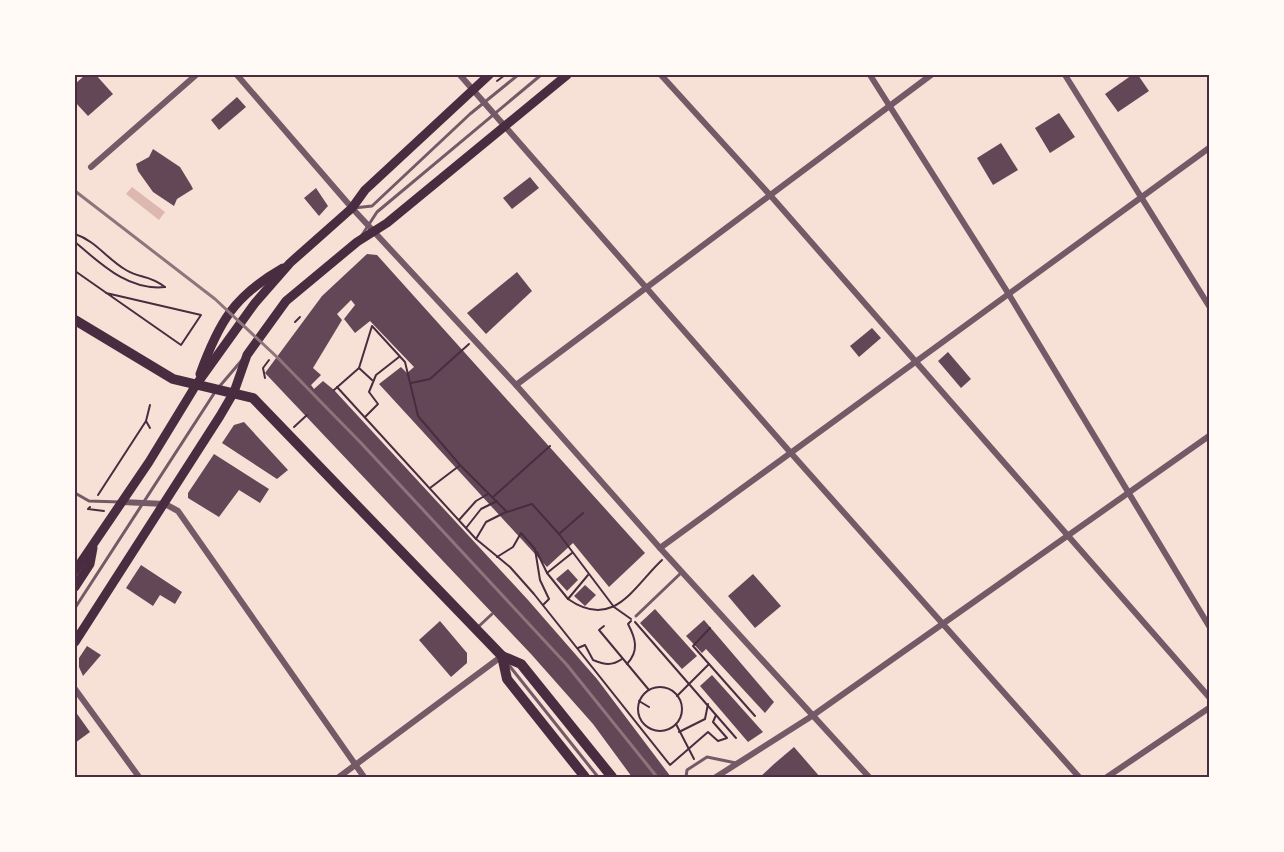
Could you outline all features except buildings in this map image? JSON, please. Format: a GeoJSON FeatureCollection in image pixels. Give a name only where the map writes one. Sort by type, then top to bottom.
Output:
{"type":"FeatureCollection","features":[{"type":"Feature","properties":{"kind":"main road"},"geometry":{"type":"LineString","coordinates":[[75,642],[234,393],[247,355],[286,301],[371,228],[567,75]]}},
{"type":"Feature","properties":{"kind":"main road"},"geometry":{"type":"LineString","coordinates":[[75,571],[94,546],[196,385],[255,303],[290,263],[352,208],[365,190],[473,89],[492,79]]}},
{"type":"Feature","properties":{"kind":"main road"},"geometry":{"type":"LineString","coordinates":[[196,385],[215,333],[232,309],[247,292],[290,263]]}},
{"type":"Feature","properties":{"kind":"main road"},"geometry":{"type":"LineString","coordinates":[[75,320],[173,379],[253,398],[502,656],[521,664],[612,777]]}},
{"type":"Feature","properties":{"kind":"main road"},"geometry":{"type":"LineString","coordinates":[[75,587],[90,564],[94,546]]}},
{"type":"Feature","properties":{"kind":"main road"},"geometry":{"type":"LineString","coordinates":[[502,656],[507,679],[585,777]]}},
{"type":"Feature","properties":{"kind":"street"},"geometry":{"type":"LineString","coordinates":[[91,167],[196,75]]}},
{"type":"Feature","properties":{"kind":"street"},"geometry":{"type":"LineString","coordinates":[[237,75],[352,208],[516,385],[868,777]]}},
{"type":"Feature","properties":{"kind":"street"},"geometry":{"type":"LineString","coordinates":[[460,75],[790,452],[1079,777]]}},
{"type":"Feature","properties":{"kind":"street"},"geometry":{"type":"LineString","coordinates":[[661,75],[770,195],[1209,697]]}},
{"type":"Feature","properties":{"kind":"street"},"geometry":{"type":"LineString","coordinates":[[870,75],[1008,293],[1209,626]]}},
{"type":"Feature","properties":{"kind":"street"},"geometry":{"type":"LineString","coordinates":[[516,385],[932,75]]}},
{"type":"Feature","properties":{"kind":"street"},"geometry":{"type":"LineString","coordinates":[[1065,75],[1209,306]]}},
{"type":"Feature","properties":{"kind":"street"},"geometry":{"type":"LineString","coordinates":[[660,548],[1209,148]]}},
{"type":"Feature","properties":{"kind":"street"},"geometry":{"type":"LineString","coordinates":[[716,777],[812,716],[1209,436]]}},
{"type":"Feature","properties":{"kind":"street"},"geometry":{"type":"LineString","coordinates":[[122,502],[165,504],[178,511],[364,777]]}},
{"type":"Feature","properties":{"kind":"street"},"geometry":{"type":"LineString","coordinates":[[339,777],[502,656]]}},
{"type":"Feature","properties":{"kind":"street"},"geometry":{"type":"LineString","coordinates":[[75,689],[139,777]]}},
{"type":"Feature","properties":{"kind":"street"},"geometry":{"type":"LineString","coordinates":[[1107,777],[1209,708]]}},
{"type":"Feature","properties":{"kind":"lane"},"geometry":{"type":"LineString","coordinates":[[352,208],[372,206],[484,103],[518,75]]}},
{"type":"Feature","properties":{"kind":"lane"},"geometry":{"type":"LineString","coordinates":[[371,228],[377,212],[541,75]]}},
{"type":"Feature","properties":{"kind":"lane"},"geometry":{"type":"LineString","coordinates":[[75,608],[217,389],[247,355]]}},
{"type":"Feature","properties":{"kind":"lane"},"geometry":{"type":"LineString","coordinates":[[75,493],[89,501],[122,502]]}},
{"type":"Feature","properties":{"kind":"lane"},"geometry":{"type":"LineString","coordinates":[[636,616],[682,572]]}},
{"type":"Feature","properties":{"kind":"lane"},"geometry":{"type":"LineString","coordinates":[[476,629],[492,615]]}},
{"type":"Feature","properties":{"kind":"lane"},"geometry":{"type":"LineString","coordinates":[[502,656],[598,777]]}},
{"type":"Feature","properties":{"kind":"lane"},"geometry":{"type":"LineString","coordinates":[[686,777],[687,771],[707,757],[738,764]]}},
{"type":"Feature","properties":{"kind":"path"},"geometry":{"type":"LineString","coordinates":[[492,79],[505,75]]}},
{"type":"Feature","properties":{"kind":"path"},"geometry":{"type":"LineString","coordinates":[[75,234],[89,239],[124,269],[151,277],[165,287],[148,286],[118,277],[93,259],[75,242]]}},
{"type":"Feature","properties":{"kind":"path"},"geometry":{"type":"LineString","coordinates":[[75,271],[106,293],[181,345],[201,315],[106,293]]}},
{"type":"Feature","properties":{"kind":"path"},"geometry":{"type":"LineString","coordinates":[[295,322],[300,317]]}},
{"type":"Feature","properties":{"kind":"path"},"geometry":{"type":"LineString","coordinates":[[334,390],[359,368],[372,326],[405,362],[418,416],[460,465],[507,512]]}},
{"type":"Feature","properties":{"kind":"path"},"geometry":{"type":"LineString","coordinates":[[411,383],[430,379],[473,339]]}},
{"type":"Feature","properties":{"kind":"path"},"geometry":{"type":"LineString","coordinates":[[365,417],[378,404],[369,392],[372,380],[399,357]]}},
{"type":"Feature","properties":{"kind":"path"},"geometry":{"type":"LineString","coordinates":[[265,378],[263,368],[269,360]]}},
{"type":"Feature","properties":{"kind":"path"},"geometry":{"type":"LineString","coordinates":[[359,368],[372,380]]}},
{"type":"Feature","properties":{"kind":"path"},"geometry":{"type":"LineString","coordinates":[[337,387],[476,539],[510,567],[641,724],[670,765],[708,732],[718,741],[727,738],[713,722],[716,714]]}},
{"type":"Feature","properties":{"kind":"path"},"geometry":{"type":"LineString","coordinates":[[114,513],[88,509],[146,421],[150,405]]}},
{"type":"Feature","properties":{"kind":"path"},"geometry":{"type":"LineString","coordinates":[[287,433],[307,415]]}},
{"type":"Feature","properties":{"kind":"path"},"geometry":{"type":"LineString","coordinates":[[146,421],[150,428]]}},
{"type":"Feature","properties":{"kind":"path"},"geometry":{"type":"LineString","coordinates":[[493,496],[550,446]]}},
{"type":"Feature","properties":{"kind":"path"},"geometry":{"type":"LineString","coordinates":[[430,488],[460,465]]}},
{"type":"Feature","properties":{"kind":"path"},"geometry":{"type":"LineString","coordinates":[[105,485],[111,488]]}},
{"type":"Feature","properties":{"kind":"path"},"geometry":{"type":"LineString","coordinates":[[459,519],[476,501],[488,494]]}},
{"type":"Feature","properties":{"kind":"path"},"geometry":{"type":"LineString","coordinates":[[466,528],[481,509],[498,501]]}},
{"type":"Feature","properties":{"kind":"path"},"geometry":{"type":"LineString","coordinates":[[476,539],[486,522],[532,504],[559,534],[614,607],[632,619],[736,738]]}},
{"type":"Feature","properties":{"kind":"path"},"geometry":{"type":"LineString","coordinates":[[559,534],[583,513]]}},
{"type":"Feature","properties":{"kind":"path"},"geometry":{"type":"LineString","coordinates":[[497,557],[513,547],[521,533],[535,549],[547,573],[568,599],[582,609],[594,610],[614,607],[633,594],[656,566]]}},
{"type":"Feature","properties":{"kind":"path"},"geometry":{"type":"LineString","coordinates":[[535,549],[540,580],[549,599],[543,605]]}},
{"type":"Feature","properties":{"kind":"path"},"geometry":{"type":"LineString","coordinates":[[547,573],[572,553]]}},
{"type":"Feature","properties":{"kind":"path"},"geometry":{"type":"LineString","coordinates":[[568,599],[588,575]]}},
{"type":"Feature","properties":{"kind":"path"},"geometry":{"type":"LineString","coordinates":[[627,664],[634,656],[636,645],[628,624],[632,619]]}},
{"type":"Feature","properties":{"kind":"path"},"geometry":{"type":"LineString","coordinates":[[553,628],[556,624]]}},
{"type":"Feature","properties":{"kind":"path"},"geometry":{"type":"LineString","coordinates":[[596,626],[649,690]]}},
{"type":"Feature","properties":{"kind":"path"},"geometry":{"type":"LineString","coordinates":[[599,630],[604,626]]}},
{"type":"Feature","properties":{"kind":"path"},"geometry":{"type":"LineString","coordinates":[[710,628],[693,646],[755,716]]}},
{"type":"Feature","properties":{"kind":"path"},"geometry":{"type":"LineString","coordinates":[[577,649],[585,645],[593,660],[603,664],[615,664],[622,659]]}},
{"type":"Feature","properties":{"kind":"path"},"geometry":{"type":"LineString","coordinates":[[677,696],[709,664]]}},
{"type":"Feature","properties":{"kind":"path"},"geometry":{"type":"LineString","coordinates":[[665,688],[677,696],[681,710],[676,724],[670,729],[655,731],[641,724],[639,701],[649,690],[665,688]]}},
{"type":"Feature","properties":{"kind":"path"},"geometry":{"type":"LineString","coordinates":[[639,701],[649,707]]}},
{"type":"Feature","properties":{"kind":"path"},"geometry":{"type":"LineString","coordinates":[[680,732],[705,719],[708,704]]}},
{"type":"Feature","properties":{"kind":"path"},"geometry":{"type":"LineString","coordinates":[[676,724],[698,763]]}},
{"type":"Feature","properties":{"kind":"shaded area"},"geometry":{"type":"Polygon","coordinates":[[[132,187],[165,212],[159,220],[126,194],[132,187]]]}},
{"type":"Feature","properties":{"kind":"railway"},"geometry":{"type":"LineString","coordinates":[[75,191],[215,299],[278,358],[362,444],[567,665],[657,777]]}}]}
